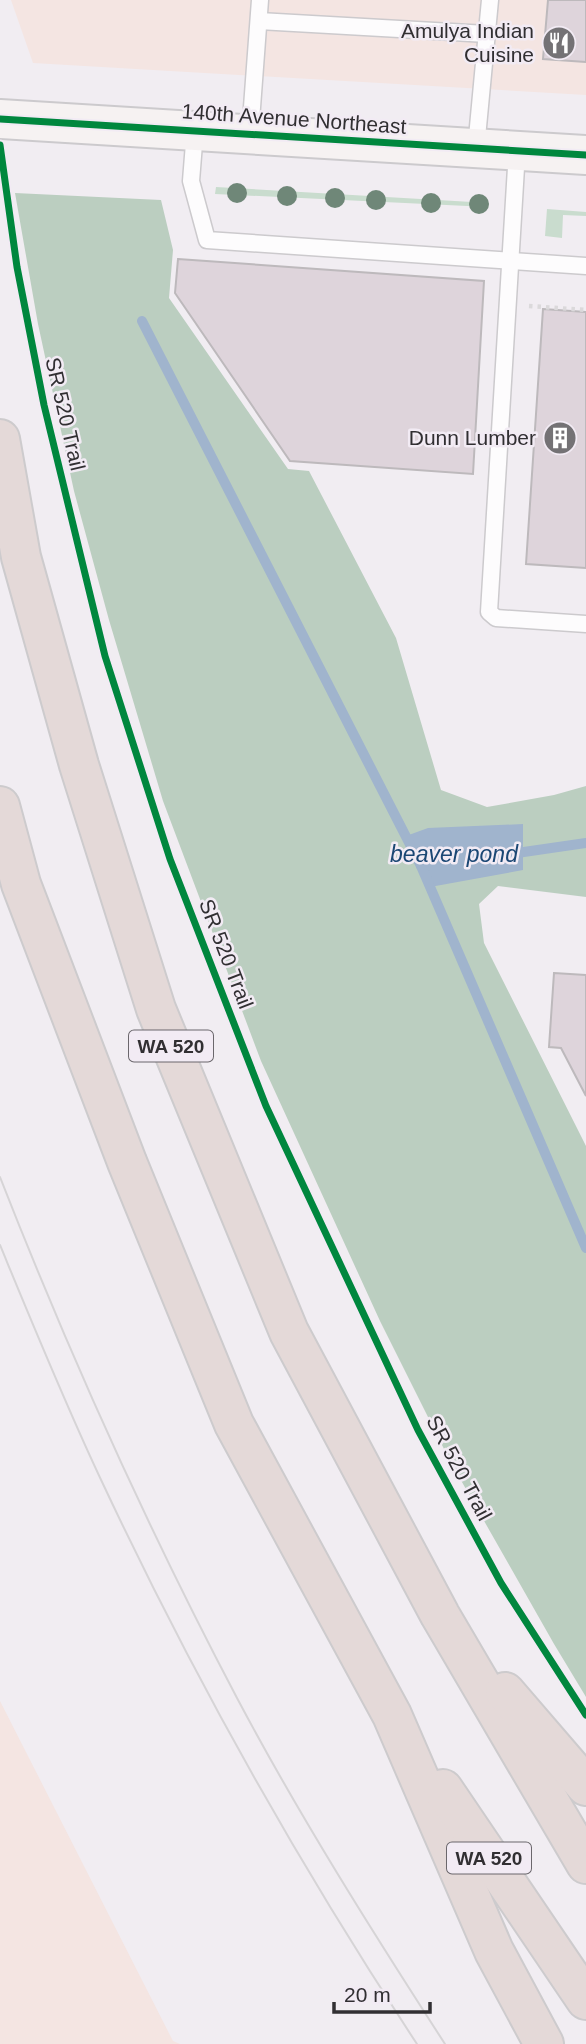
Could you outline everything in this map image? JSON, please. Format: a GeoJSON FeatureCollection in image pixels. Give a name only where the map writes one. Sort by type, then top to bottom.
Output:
{"type":"FeatureCollection","features":[{"type":"Feature","properties":{"kind":"highway","name":"WA 520"},"geometry":{"type":"LineString","coordinates":[[0,439],[25,570],[79,765],[156,1009],[289,1332],[440,1615],[586,1864]]}},
{"type":"Feature","properties":{"kind":"highway","name":"WA 520"},"geometry":{"type":"LineString","coordinates":[[0,806],[26,897],[127,1162],[234,1424],[392,1715],[586,2000]]}},
{"type":"Feature","properties":{"kind":"highway"},"geometry":{"type":"LineString","coordinates":[[440,1615],[586,1786]]}},
{"type":"Feature","properties":{"kind":"highway"},"geometry":{"type":"LineString","coordinates":[[392,1715],[494,1951],[544,2044]]}},
{"type":"Feature","properties":{"kind":"main road","name":"140th Avenue Northeast"},"geometry":{"type":"LineString","coordinates":[[0,119],[586,155]]}},
{"type":"Feature","properties":{"kind":"lane"},"geometry":{"type":"LineString","coordinates":[[250,134],[260,0]]}},
{"type":"Feature","properties":{"kind":"lane"},"geometry":{"type":"LineString","coordinates":[[477,148],[490,0]]}},
{"type":"Feature","properties":{"kind":"lane"},"geometry":{"type":"LineString","coordinates":[[259,21],[487,34]]}},
{"type":"Feature","properties":{"kind":"lane"},"geometry":{"type":"LineString","coordinates":[[195,131],[191,181],[207,240],[586,266]]}},
{"type":"Feature","properties":{"kind":"lane"},"geometry":{"type":"LineString","coordinates":[[517,150],[489,612],[496,618],[586,624]]}},
{"type":"Feature","properties":{"kind":"path"},"geometry":{"type":"LineString","coordinates":[[507,304],[586,310]]}},
{"type":"Feature","properties":{"kind":"shaded area"},"geometry":{"type":"Polygon","coordinates":[[[11,0],[586,0],[586,95],[33,63],[11,0]]]}},
{"type":"Feature","properties":{"kind":"shaded area"},"geometry":{"type":"Polygon","coordinates":[[[0,1701],[173,2041],[180,2044],[0,2044],[0,1701]]]}},
{"type":"Feature","properties":{"kind":"green space"},"geometry":{"type":"Polygon","coordinates":[[[216,187],[489,203],[488,207],[215,194],[216,187]]]}},
{"type":"Feature","properties":{"kind":"green space"},"geometry":{"type":"Polygon","coordinates":[[[15,193],[161,200],[173,250],[169,298],[288,469],[309,471],[396,638],[441,790],[487,807],[554,795],[586,786],[586,897],[498,886],[479,904],[484,943],[586,1146],[586,1697],[450,1461],[380,1321],[261,1061],[163,801],[109,620],[74,491],[38,324],[15,193]]]}},
{"type":"Feature","properties":{"kind":"green space"},"geometry":{"type":"Polygon","coordinates":[[[547,209],[586,212],[586,216],[563,215],[562,238],[545,236],[547,209]]]}},
{"type":"Feature","properties":{"kind":"water","name":"beaver pond"},"geometry":{"type":"Polygon","coordinates":[[[523,824],[523,870],[430,887],[406,836],[428,828],[523,824]]]}},
{"type":"Feature","properties":{"kind":"building"},"geometry":{"type":"Polygon","coordinates":[[[548,0],[586,0],[586,62],[543,59],[548,0]]]}},
{"type":"Feature","properties":{"kind":"building"},"geometry":{"type":"Polygon","coordinates":[[[178,259],[484,281],[473,474],[290,461],[175,293],[178,259]]]}},
{"type":"Feature","properties":{"kind":"building","name":"Dunn Lumber"},"geometry":{"type":"Polygon","coordinates":[[[543,309],[586,312],[586,568],[526,564],[543,309]]]}},
{"type":"Feature","properties":{"kind":"building"},"geometry":{"type":"Polygon","coordinates":[[[554,973],[586,975],[586,1096],[561,1048],[549,1047],[554,973]]]}},
{"type":"Feature","properties":{"kind":"waterway"},"geometry":{"type":"LineString","coordinates":[[142,321],[421,866],[429,865]]}},
{"type":"Feature","properties":{"kind":"waterway"},"geometry":{"type":"LineString","coordinates":[[510,854],[586,843]]}},
{"type":"Feature","properties":{"kind":"waterway"},"geometry":{"type":"LineString","coordinates":[[421,866],[586,1248]]}},
{"type":"Feature","properties":{"kind":"tram line"},"geometry":{"type":"LineString","coordinates":[[0,1177],[111,1441],[204,1634],[311,1830],[445,2044]]}},
{"type":"Feature","properties":{"kind":"tram line"},"geometry":{"type":"LineString","coordinates":[[0,1245],[89,1455],[211,1699],[331,1908],[417,2044]]}},
{"type":"Feature","properties":{"kind":"cycle path"},"geometry":{"type":"LineString","coordinates":[[0,119],[586,155]]}},
{"type":"Feature","properties":{"kind":"cycle path","name":"SR 520 Trail"},"geometry":{"type":"LineString","coordinates":[[0,145],[17,267],[44,405],[105,656],[170,859],[266,1106],[418,1430],[501,1583],[586,1715]]}},
{"type":"Feature","properties":{"kind":"place","name":"Amulya Indian Cuisine"},"geometry":{"type":"Point","coordinates":[559,43]}},
{"type":"Feature","properties":{"kind":"place","name":"Dunn Lumber"},"geometry":{"type":"Point","coordinates":[560,438]}}]}
